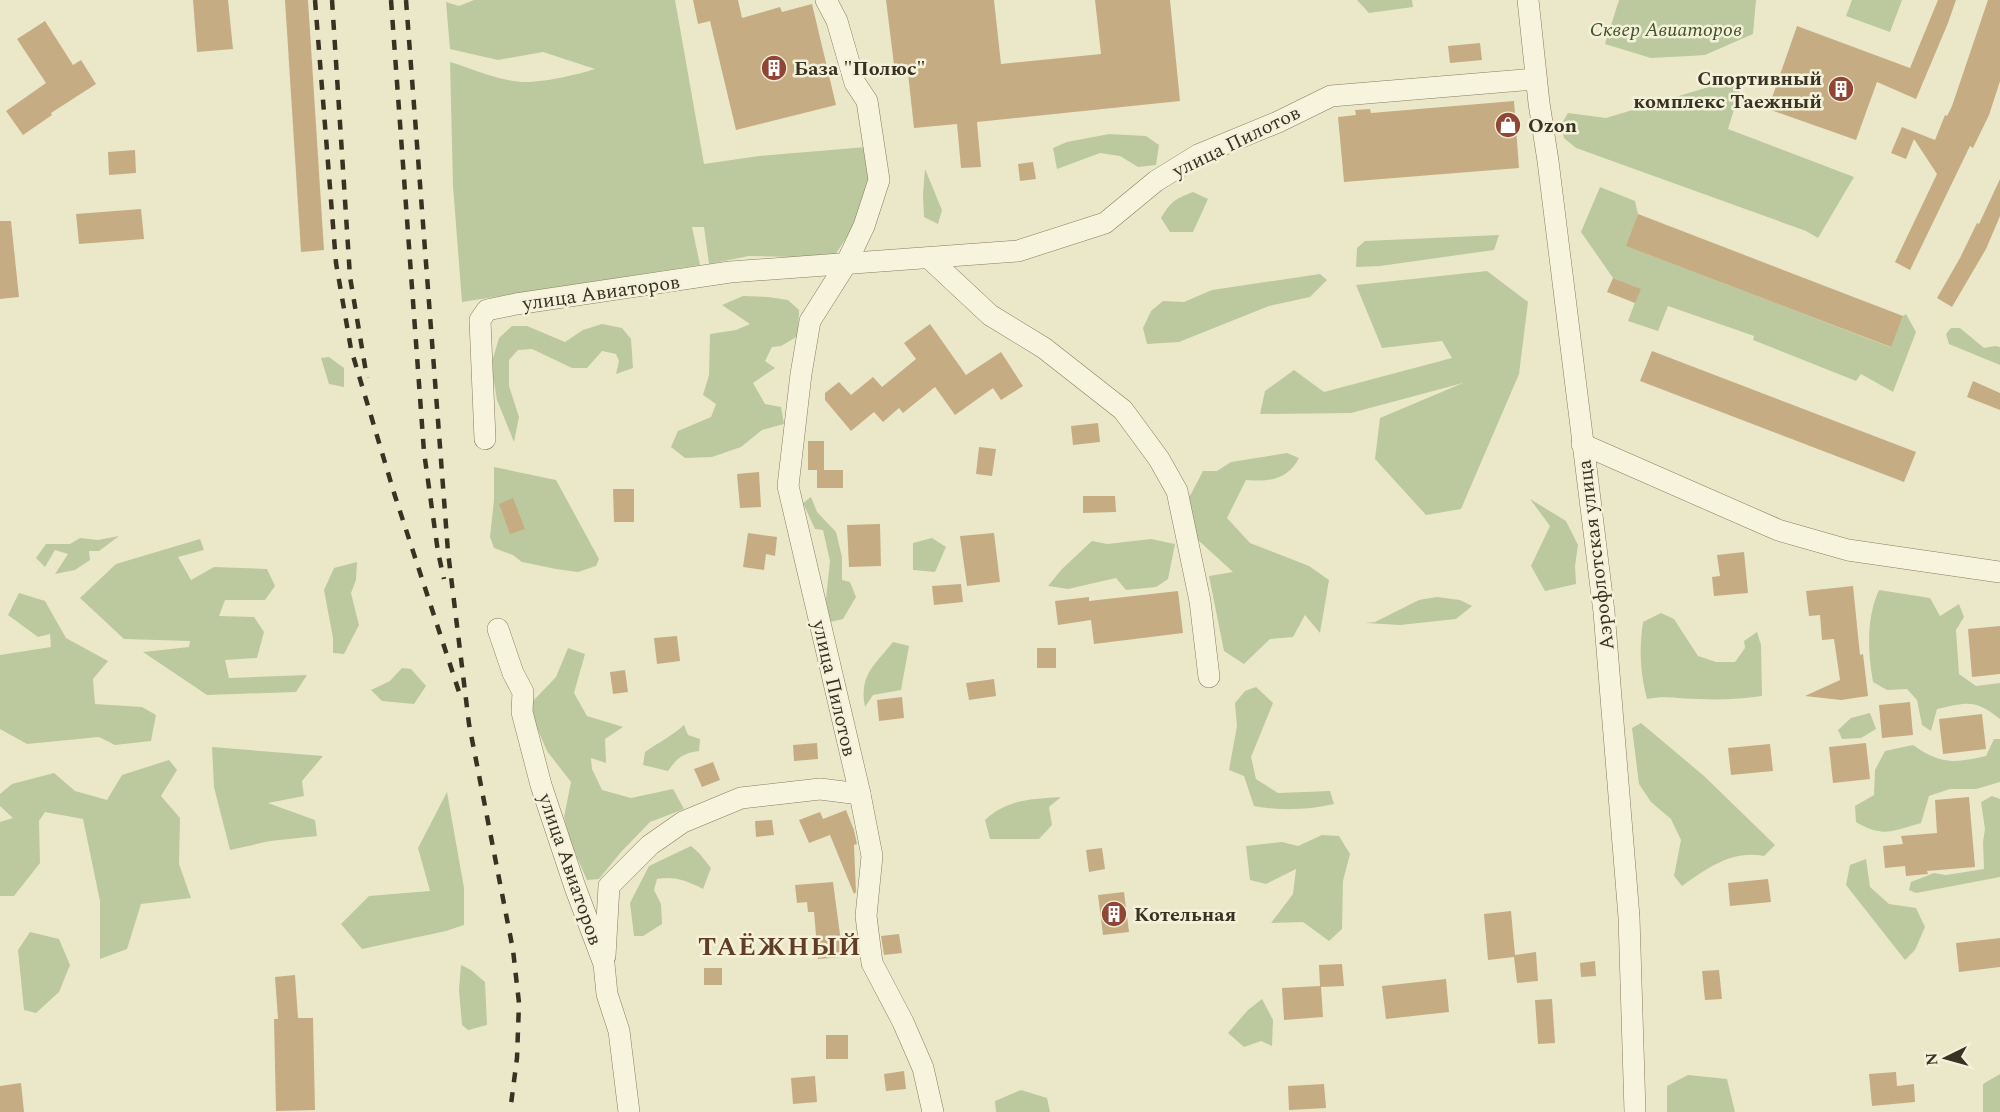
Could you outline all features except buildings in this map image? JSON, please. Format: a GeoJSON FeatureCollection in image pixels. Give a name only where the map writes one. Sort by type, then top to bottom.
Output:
{"type":"FeatureCollection","features":[{"type":"Feature","properties":{"kind":"street","name":"улица Пилотов"},"geometry":{"type":"LineString","coordinates":[[826,0],[837,21],[855,83],[867,101],[879,180],[864,226],[846,264],[810,321],[801,374],[788,486],[860,794],[872,856],[866,916],[872,963],[903,1022],[923,1068],[933,1112]]}},
{"type":"Feature","properties":{"kind":"street","name":"Аэрофлотская улица"},"geometry":{"type":"LineString","coordinates":[[1528,0],[1604,612],[1629,917],[1635,1112]]}},
{"type":"Feature","properties":{"kind":"street","name":"улица Пилотов"},"geometry":{"type":"LineString","coordinates":[[846,264],[1018,250],[1105,223],[1155,182],[1198,155],[1278,122],[1331,96],[1536,79]]}},
{"type":"Feature","properties":{"kind":"street"},"geometry":{"type":"LineString","coordinates":[[929,258],[990,315],[1044,348],[1123,410],[1159,459],[1177,491],[1200,601],[1209,676]]}},
{"type":"Feature","properties":{"kind":"street","name":"улица Авиаторов"},"geometry":{"type":"LineString","coordinates":[[485,439],[480,321],[487,310],[730,272],[846,264]]}},
{"type":"Feature","properties":{"kind":"street"},"geometry":{"type":"LineString","coordinates":[[1582,444],[1778,530],[1848,550],[2000,572]]}},
{"type":"Feature","properties":{"kind":"street","name":"улица Авиаторов"},"geometry":{"type":"LineString","coordinates":[[498,629],[513,673],[523,692],[522,712],[541,785],[604,964],[607,994],[619,1031],[629,1112]]}},
{"type":"Feature","properties":{"kind":"street"},"geometry":{"type":"LineString","coordinates":[[604,964],[609,886],[650,845],[683,822],[741,798],[820,789],[860,794]]}},
{"type":"Feature","properties":{"kind":"green space"},"geometry":{"type":"Polygon","coordinates":[[[474,0],[675,0],[704,164],[759,156],[866,147],[870,181],[856,223],[833,258],[749,256],[709,264],[704,227],[692,227],[700,265],[462,302],[453,186],[450,62],[494,77],[522,82],[558,78],[595,69],[543,52],[498,60],[450,49],[446,2],[459,6],[474,0]]]}},
{"type":"Feature","properties":{"kind":"green space"},"geometry":{"type":"Polygon","coordinates":[[[1357,0],[1412,0],[1413,7],[1369,13],[1357,0]]]}},
{"type":"Feature","properties":{"kind":"green space","name":"Сквер Авиаторов"},"geometry":{"type":"Polygon","coordinates":[[[1619,0],[1756,0],[1753,34],[1705,55],[1651,58],[1605,44],[1619,0]]]}},
{"type":"Feature","properties":{"kind":"green space"},"geometry":{"type":"Polygon","coordinates":[[[1852,0],[1902,0],[1890,32],[1846,16],[1852,0]]]}},
{"type":"Feature","properties":{"kind":"green space"},"geometry":{"type":"Polygon","coordinates":[[[1722,83],[1741,87],[1728,129],[1854,177],[1818,238],[1806,231],[1576,148],[1564,138],[1561,125],[1568,113],[1606,118],[1722,83]]]}},
{"type":"Feature","properties":{"kind":"green space"},"geometry":{"type":"Polygon","coordinates":[[[1109,134],[1146,136],[1159,145],[1156,165],[1138,167],[1120,156],[1100,153],[1057,169],[1053,148],[1067,142],[1109,134]]]}},
{"type":"Feature","properties":{"kind":"green space"},"geometry":{"type":"Polygon","coordinates":[[[925,169],[942,210],[938,224],[924,217],[925,169]]]}},
{"type":"Feature","properties":{"kind":"green space"},"geometry":{"type":"Polygon","coordinates":[[[1600,187],[1635,201],[1638,214],[1627,246],[1890,347],[1903,316],[1906,314],[1916,332],[1893,392],[1861,374],[1856,381],[1753,340],[1754,336],[1668,306],[1658,331],[1628,321],[1640,289],[1613,278],[1581,232],[1600,187]]]}},
{"type":"Feature","properties":{"kind":"green space"},"geometry":{"type":"Polygon","coordinates":[[[1193,192],[1208,199],[1193,232],[1170,232],[1161,218],[1174,201],[1193,192]]]}},
{"type":"Feature","properties":{"kind":"green space"},"geometry":{"type":"Polygon","coordinates":[[[1499,235],[1494,250],[1380,266],[1356,267],[1357,248],[1365,241],[1499,235]]]}},
{"type":"Feature","properties":{"kind":"green space"},"geometry":{"type":"Polygon","coordinates":[[[1487,271],[1528,302],[1519,374],[1461,509],[1426,515],[1375,459],[1380,418],[1463,383],[1351,413],[1260,414],[1265,391],[1294,370],[1324,392],[1452,358],[1442,341],[1382,348],[1356,285],[1487,271]]]}},
{"type":"Feature","properties":{"kind":"green space"},"geometry":{"type":"Polygon","coordinates":[[[1320,274],[1327,280],[1310,297],[1269,306],[1179,342],[1147,344],[1143,328],[1151,311],[1163,301],[1184,302],[1212,290],[1320,274]]]}},
{"type":"Feature","properties":{"kind":"green space"},"geometry":{"type":"Polygon","coordinates":[[[743,296],[788,300],[799,310],[798,336],[781,346],[772,347],[765,361],[775,368],[753,383],[765,404],[781,407],[784,424],[762,430],[741,447],[712,457],[685,458],[671,447],[678,431],[711,417],[716,404],[703,395],[709,375],[710,334],[736,330],[750,324],[722,305],[743,296]]]}},
{"type":"Feature","properties":{"kind":"green space"},"geometry":{"type":"Polygon","coordinates":[[[602,324],[622,328],[631,339],[633,368],[616,374],[619,361],[616,354],[602,351],[587,368],[572,368],[532,349],[518,350],[509,360],[509,386],[519,417],[514,442],[497,400],[491,365],[499,338],[512,326],[527,326],[565,342],[583,330],[602,324]]]}},
{"type":"Feature","properties":{"kind":"green space"},"geometry":{"type":"Polygon","coordinates":[[[1951,328],[1960,328],[1984,348],[2000,347],[2000,365],[1949,344],[1946,334],[1951,328]]]}},
{"type":"Feature","properties":{"kind":"green space"},"geometry":{"type":"Polygon","coordinates":[[[329,357],[344,368],[344,387],[329,384],[321,358],[329,357]]]}},
{"type":"Feature","properties":{"kind":"green space"},"geometry":{"type":"Polygon","coordinates":[[[1287,453],[1299,458],[1289,471],[1270,480],[1246,480],[1227,518],[1250,543],[1309,566],[1329,580],[1320,633],[1305,615],[1293,637],[1270,639],[1244,664],[1224,651],[1209,576],[1233,572],[1198,540],[1185,501],[1203,471],[1217,471],[1231,462],[1287,453]]]}},
{"type":"Feature","properties":{"kind":"green space"},"geometry":{"type":"Polygon","coordinates":[[[494,467],[556,480],[599,559],[596,566],[578,572],[556,569],[522,562],[513,555],[494,548],[490,537],[494,500],[494,467]]]}},
{"type":"Feature","properties":{"kind":"green space"},"geometry":{"type":"Polygon","coordinates":[[[811,497],[817,512],[836,532],[842,557],[842,580],[850,582],[856,597],[843,619],[830,622],[826,599],[830,561],[823,530],[815,529],[803,503],[811,497]]]}},
{"type":"Feature","properties":{"kind":"green space"},"geometry":{"type":"Polygon","coordinates":[[[1530,499],[1566,521],[1578,545],[1575,566],[1576,584],[1545,591],[1531,566],[1550,526],[1530,499]]]}},
{"type":"Feature","properties":{"kind":"green space"},"geometry":{"type":"Polygon","coordinates":[[[119,536],[99,551],[89,551],[90,560],[75,570],[55,574],[68,554],[55,550],[45,567],[36,558],[46,544],[70,544],[80,538],[98,540],[119,536]]]}},
{"type":"Feature","properties":{"kind":"green space"},"geometry":{"type":"Polygon","coordinates":[[[932,538],[946,547],[935,572],[913,570],[913,543],[932,538]]]}},
{"type":"Feature","properties":{"kind":"green space"},"geometry":{"type":"Polygon","coordinates":[[[200,539],[204,550],[178,557],[191,580],[214,567],[267,569],[275,586],[265,600],[225,600],[219,616],[254,617],[264,632],[257,658],[225,660],[229,678],[307,675],[296,692],[207,695],[143,652],[189,647],[190,641],[124,639],[80,598],[116,564],[200,539]]]}},
{"type":"Feature","properties":{"kind":"green space"},"geometry":{"type":"Polygon","coordinates":[[[1151,539],[1175,544],[1168,579],[1156,587],[1126,590],[1116,578],[1068,589],[1048,586],[1062,569],[1092,541],[1107,544],[1151,539]]]}},
{"type":"Feature","properties":{"kind":"green space"},"geometry":{"type":"Polygon","coordinates":[[[357,562],[356,580],[351,593],[359,625],[344,654],[333,653],[333,638],[324,590],[334,568],[357,562]]]}},
{"type":"Feature","properties":{"kind":"green space"},"geometry":{"type":"Polygon","coordinates":[[[1879,590],[1930,598],[1940,616],[1959,604],[1964,617],[1956,630],[1959,674],[1976,686],[2000,683],[2000,719],[1977,705],[1956,705],[1937,709],[1931,731],[1922,725],[1917,700],[1907,689],[1887,690],[1873,682],[1869,635],[1872,612],[1879,590]]]}},
{"type":"Feature","properties":{"kind":"green space"},"geometry":{"type":"Polygon","coordinates":[[[19,593],[45,601],[66,638],[108,661],[93,679],[95,704],[142,707],[156,715],[151,741],[115,745],[99,737],[27,744],[0,729],[0,655],[51,647],[50,634],[38,637],[8,615],[19,593]]]}},
{"type":"Feature","properties":{"kind":"green space"},"geometry":{"type":"Polygon","coordinates":[[[1437,597],[1460,600],[1472,606],[1456,619],[1400,625],[1365,623],[1375,622],[1419,600],[1437,597]]]}},
{"type":"Feature","properties":{"kind":"green space"},"geometry":{"type":"Polygon","coordinates":[[[1661,613],[1674,619],[1698,656],[1716,662],[1735,662],[1745,648],[1744,641],[1757,632],[1761,645],[1762,696],[1739,699],[1667,697],[1647,699],[1641,660],[1643,622],[1661,613]]]}},
{"type":"Feature","properties":{"kind":"green space"},"geometry":{"type":"Polygon","coordinates":[[[893,642],[909,646],[901,690],[873,695],[865,707],[866,679],[893,642]]]}},
{"type":"Feature","properties":{"kind":"green space"},"geometry":{"type":"Polygon","coordinates":[[[568,648],[585,654],[574,693],[587,716],[623,727],[605,739],[606,763],[591,758],[592,769],[602,790],[631,798],[673,789],[684,809],[650,822],[599,879],[587,880],[571,844],[564,817],[571,782],[547,751],[531,714],[533,701],[556,677],[568,648]]]}},
{"type":"Feature","properties":{"kind":"green space"},"geometry":{"type":"Polygon","coordinates":[[[402,668],[411,669],[426,686],[414,704],[382,701],[371,690],[390,681],[402,668]]]}},
{"type":"Feature","properties":{"kind":"green space"},"geometry":{"type":"Polygon","coordinates":[[[1256,687],[1273,703],[1251,757],[1256,779],[1278,793],[1330,791],[1334,804],[1294,809],[1254,806],[1244,776],[1229,770],[1237,726],[1235,703],[1245,691],[1256,687]]]}},
{"type":"Feature","properties":{"kind":"green space"},"geometry":{"type":"Polygon","coordinates":[[[1870,713],[1876,729],[1861,738],[1842,739],[1838,730],[1851,718],[1870,713]]]}},
{"type":"Feature","properties":{"kind":"green space"},"geometry":{"type":"Polygon","coordinates":[[[1641,723],[1704,776],[1775,845],[1764,856],[1741,856],[1720,862],[1682,886],[1674,876],[1681,840],[1671,819],[1651,802],[1639,784],[1632,728],[1641,723]]]}},
{"type":"Feature","properties":{"kind":"green space"},"geometry":{"type":"Polygon","coordinates":[[[684,725],[688,735],[700,739],[699,751],[681,757],[668,771],[643,765],[645,752],[684,725]]]}},
{"type":"Feature","properties":{"kind":"green space"},"geometry":{"type":"Polygon","coordinates":[[[1994,739],[2000,739],[2000,782],[1976,789],[1950,789],[1929,796],[1921,823],[1881,831],[1856,822],[1855,806],[1874,795],[1875,770],[1885,751],[1913,745],[1940,759],[1957,761],[1986,756],[1994,739]]]}},
{"type":"Feature","properties":{"kind":"green space"},"geometry":{"type":"Polygon","coordinates":[[[212,747],[323,756],[302,781],[304,796],[268,803],[315,820],[317,836],[270,841],[230,850],[214,787],[212,747]]]}},
{"type":"Feature","properties":{"kind":"green space"},"geometry":{"type":"Polygon","coordinates":[[[169,760],[177,770],[161,796],[180,818],[179,864],[191,898],[141,904],[127,949],[100,959],[100,901],[83,819],[45,812],[39,821],[40,863],[14,896],[0,896],[0,822],[13,818],[0,806],[0,794],[12,784],[54,773],[75,791],[107,800],[122,775],[169,760]]]}},
{"type":"Feature","properties":{"kind":"green space"},"geometry":{"type":"Polygon","coordinates":[[[447,792],[464,888],[464,925],[362,949],[341,924],[369,896],[430,891],[418,848],[447,792]]]}},
{"type":"Feature","properties":{"kind":"green space"},"geometry":{"type":"Polygon","coordinates":[[[1992,796],[2000,799],[2000,877],[1916,893],[1909,890],[1911,882],[1934,873],[1946,875],[1984,869],[1985,829],[1981,802],[1992,796]]]}},
{"type":"Feature","properties":{"kind":"green space"},"geometry":{"type":"Polygon","coordinates":[[[1061,797],[1049,807],[1052,825],[1039,839],[990,839],[985,820],[993,813],[1020,801],[1061,797]]]}},
{"type":"Feature","properties":{"kind":"green space"},"geometry":{"type":"Polygon","coordinates":[[[1322,835],[1339,836],[1350,854],[1343,881],[1342,929],[1329,941],[1303,922],[1271,923],[1293,894],[1296,869],[1266,884],[1250,880],[1246,846],[1282,842],[1298,846],[1322,835]]]}},
{"type":"Feature","properties":{"kind":"green space"},"geometry":{"type":"Polygon","coordinates":[[[691,846],[711,868],[703,889],[681,880],[657,879],[654,890],[661,904],[662,924],[643,936],[634,936],[630,903],[649,866],[691,846]]]}},
{"type":"Feature","properties":{"kind":"green space"},"geometry":{"type":"Polygon","coordinates":[[[1866,859],[1870,887],[1889,904],[1916,908],[1925,927],[1915,950],[1905,960],[1846,885],[1850,865],[1866,859]]]}},
{"type":"Feature","properties":{"kind":"green space"},"geometry":{"type":"Polygon","coordinates":[[[30,932],[59,939],[70,965],[59,992],[36,1013],[24,1010],[18,950],[30,932]]]}},
{"type":"Feature","properties":{"kind":"green space"},"geometry":{"type":"Polygon","coordinates":[[[461,965],[485,982],[487,1025],[468,1030],[462,1025],[459,990],[461,965]]]}},
{"type":"Feature","properties":{"kind":"green space"},"geometry":{"type":"Polygon","coordinates":[[[1262,999],[1273,1020],[1272,1046],[1261,1041],[1244,1047],[1228,1033],[1248,1010],[1262,999]]]}},
{"type":"Feature","properties":{"kind":"green space"},"geometry":{"type":"Polygon","coordinates":[[[2000,1074],[2000,1112],[1983,1112],[1983,1084],[2000,1074]]]}},
{"type":"Feature","properties":{"kind":"green space"},"geometry":{"type":"Polygon","coordinates":[[[1688,1075],[1727,1079],[1735,1112],[1667,1112],[1667,1086],[1688,1075]]]}},
{"type":"Feature","properties":{"kind":"green space"},"geometry":{"type":"Polygon","coordinates":[[[1021,1090],[1047,1098],[1050,1112],[996,1112],[995,1101],[1021,1090]]]}},
{"type":"Feature","properties":{"kind":"railway"},"geometry":{"type":"LineString","coordinates":[[315,0],[336,263],[351,349],[395,496],[460,695]]}},
{"type":"Feature","properties":{"kind":"railway"},"geometry":{"type":"LineString","coordinates":[[332,0],[350,277],[367,378]]}},
{"type":"Feature","properties":{"kind":"railway"},"geometry":{"type":"LineString","coordinates":[[391,0],[424,452],[444,579]]}},
{"type":"Feature","properties":{"kind":"railway"},"geometry":{"type":"LineString","coordinates":[[406,0],[448,552],[469,724],[513,950],[519,1003],[517,1058],[510,1112]]}},
{"type":"Feature","properties":{"kind":"place","name":"База \"Полюс\""},"geometry":{"type":"Point","coordinates":[774,68]}},
{"type":"Feature","properties":{"kind":"place","name":"Спортивный комплекс Таежный"},"geometry":{"type":"Point","coordinates":[1841,89]}},
{"type":"Feature","properties":{"kind":"place","name":"Ozon"},"geometry":{"type":"Point","coordinates":[1508,125]}},
{"type":"Feature","properties":{"kind":"place","name":"Котельная"},"geometry":{"type":"Point","coordinates":[1114,914]}},
{"type":"Feature","properties":{"kind":"district","name":"ТАЁЖНЫЙ"},"geometry":{"type":"Point","coordinates":[780,946]}}]}
